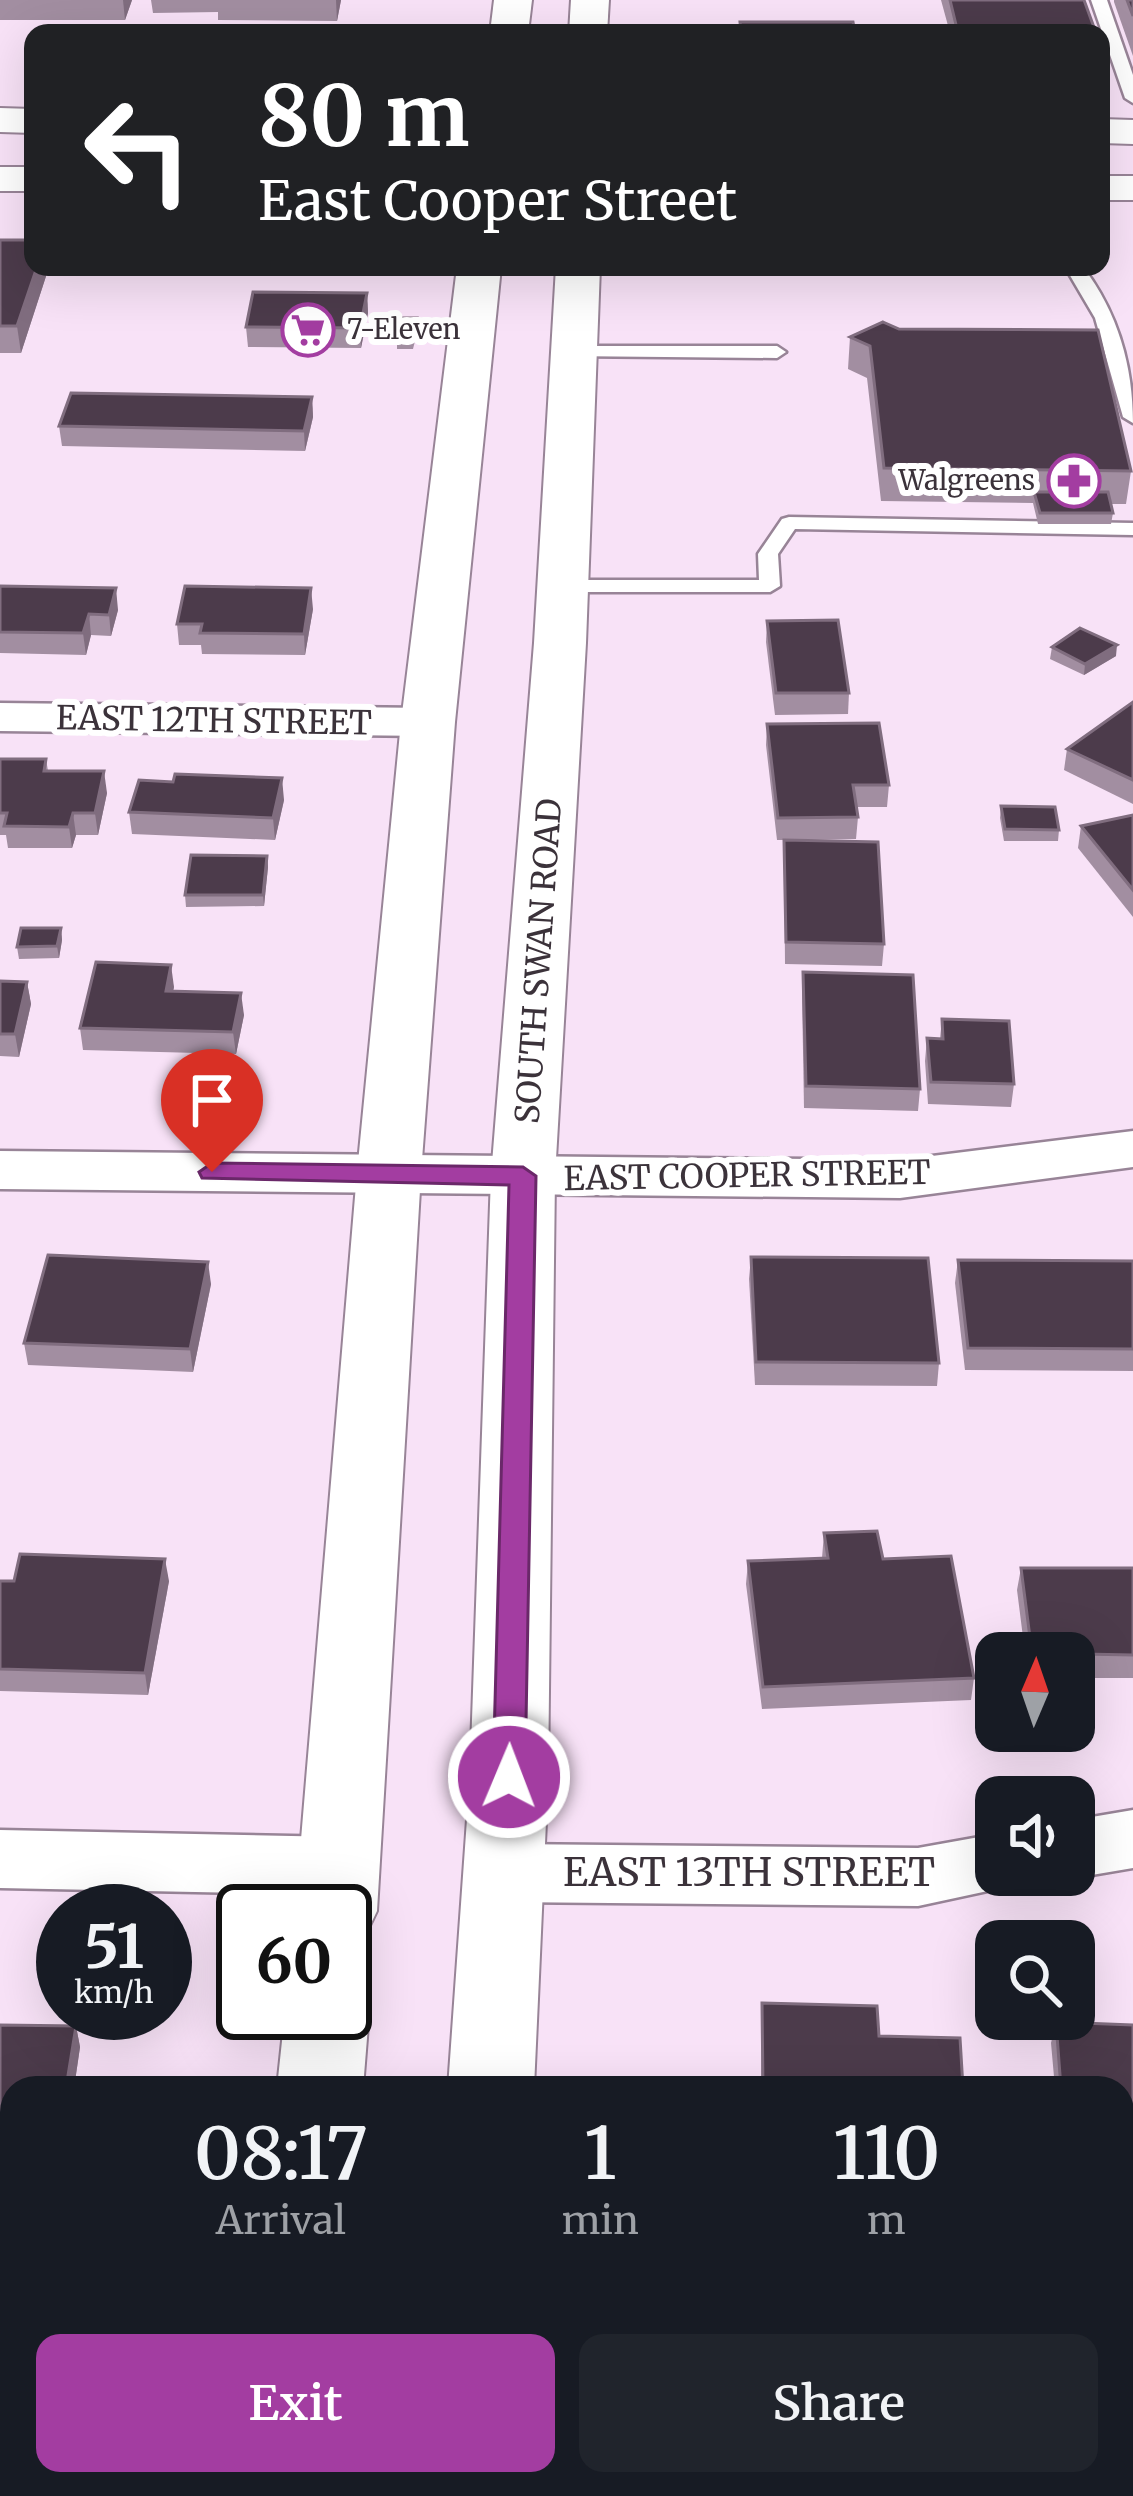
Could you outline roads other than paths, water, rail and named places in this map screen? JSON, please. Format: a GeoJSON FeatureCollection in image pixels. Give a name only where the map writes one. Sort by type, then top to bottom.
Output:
{"type":"FeatureCollection","features":[{"type":"Feature","properties":{"kind":"main road"},"geometry":{"type":"LineString","coordinates":[[339,1884],[389,1173],[428,722],[478,276]]}},
{"type":"Feature","properties":{"kind":"main road","name":"SOUTH SWAN ROAD"},"geometry":{"type":"LineString","coordinates":[[492,2076],[509,1777],[523,1176],[577,276]]}},
{"type":"Feature","properties":{"kind":"main road"},"geometry":{"type":"LineString","coordinates":[[321,2076],[324,2040]]}},
{"type":"Feature","properties":{"kind":"street","name":"EAST 12TH STREET"},"geometry":{"type":"LineString","coordinates":[[0,717],[428,722]]}},
{"type":"Feature","properties":{"kind":"street","name":"EAST COOPER STREET"},"geometry":{"type":"LineString","coordinates":[[0,1170],[900,1179],[1133,1149]]}},
{"type":"Feature","properties":{"kind":"street"},"geometry":{"type":"LineString","coordinates":[[1095,1845],[1133,1839]]}},
{"type":"Feature","properties":{"kind":"street"},"geometry":{"type":"LineString","coordinates":[[0,1859],[292,1884]]}},
{"type":"Feature","properties":{"kind":"street","name":"EAST 13TH STREET"},"geometry":{"type":"LineString","coordinates":[[502,1873],[919,1877],[975,1867]]}},
{"type":"Feature","properties":{"kind":"lane"},"geometry":{"type":"LineString","coordinates":[[1110,32],[1133,98]]}},
{"type":"Feature","properties":{"kind":"lane"},"geometry":{"type":"LineString","coordinates":[[1081,276],[1092,288],[1101,321],[1111,334],[1133,417]]}},
{"type":"Feature","properties":{"kind":"lane"},"geometry":{"type":"LineString","coordinates":[[572,352],[777,352]]}},
{"type":"Feature","properties":{"kind":"lane"},"geometry":{"type":"LineString","coordinates":[[789,519],[1035,513]]}},
{"type":"Feature","properties":{"kind":"lane"},"geometry":{"type":"LineString","coordinates":[[1109,513],[1133,513]]}},
{"type":"Feature","properties":{"kind":"lane"},"geometry":{"type":"LineString","coordinates":[[562,586],[770,586],[768,554],[789,519]]}},
{"type":"Feature","properties":{"kind":"lane"},"geometry":{"type":"LineString","coordinates":[[789,519],[1133,529]]}},
{"type":"Feature","properties":{"kind":"place","name":"7-Eleven"},"geometry":{"type":"Point","coordinates":[308,330]}},
{"type":"Feature","properties":{"kind":"place","name":"Walgreens"},"geometry":{"type":"Point","coordinates":[1074,481]}}]}
